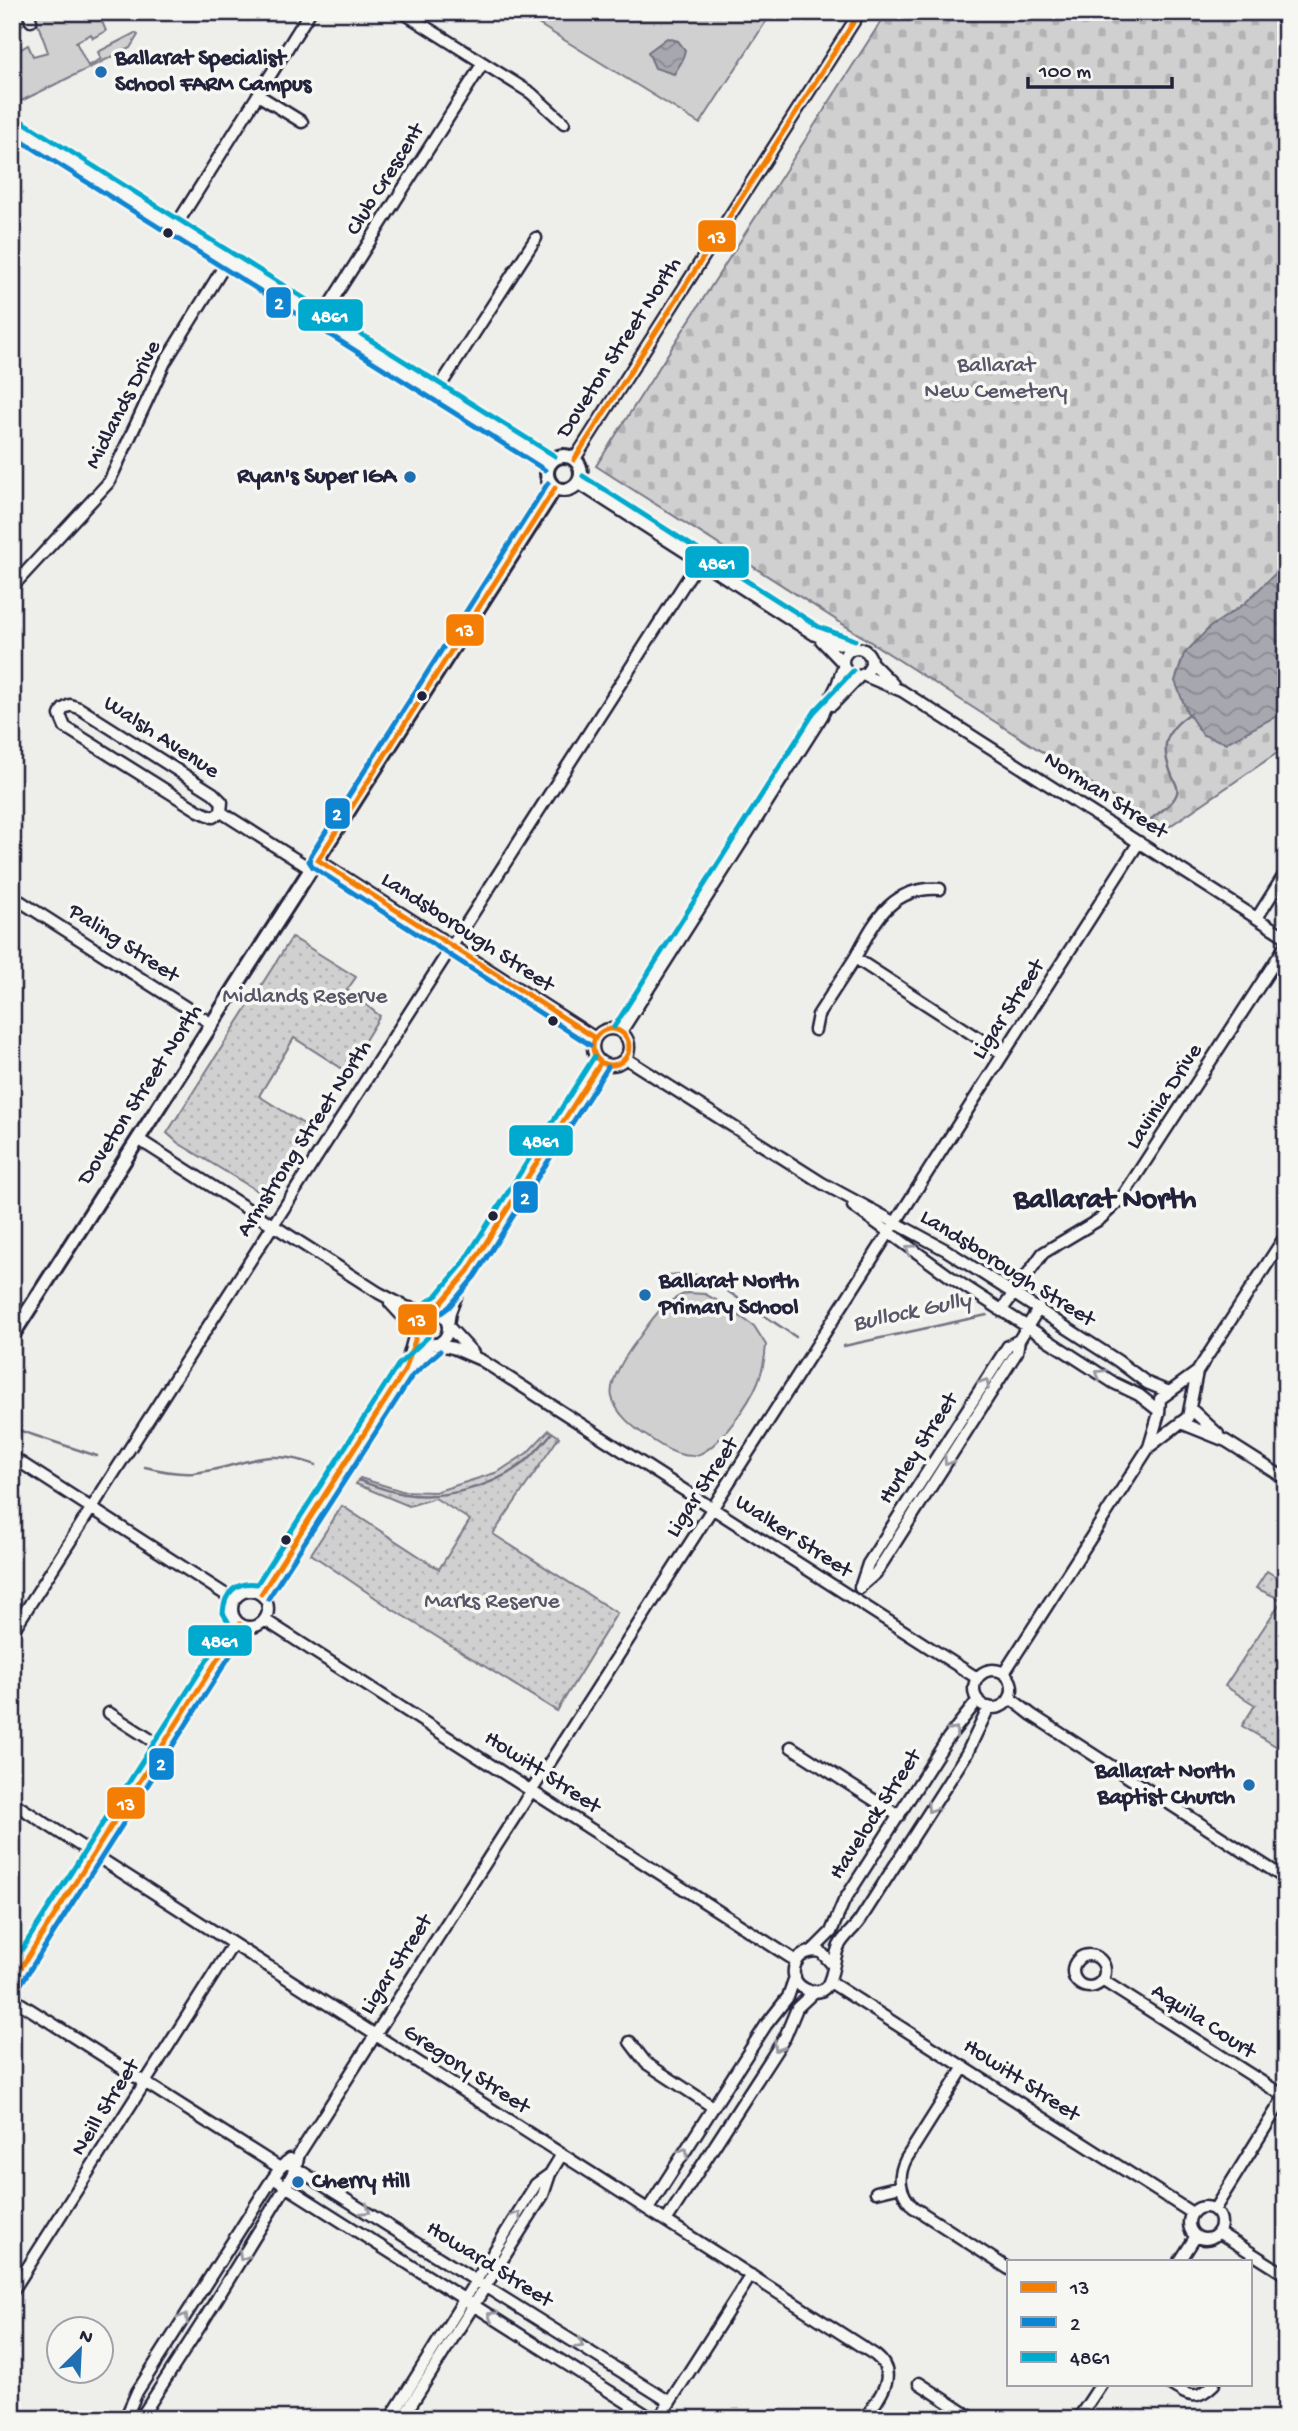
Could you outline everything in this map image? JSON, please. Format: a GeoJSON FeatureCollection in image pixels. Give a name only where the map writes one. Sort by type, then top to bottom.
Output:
{"type":"FeatureCollection","features":[{"type":"Feature","properties":{"kind":"main road"},"geometry":{"type":"LineString","coordinates":[[12,125],[550,463]]}},
{"type":"Feature","properties":{"kind":"main road"},"geometry":{"type":"LineString","coordinates":[[559,457],[574,460],[581,473],[578,483],[565,490],[555,488],[548,479],[550,463],[559,457]]}},
{"type":"Feature","properties":{"kind":"main road","name":"Doveton Street North"},"geometry":{"type":"LineString","coordinates":[[12,1336],[555,488]]}},
{"type":"Feature","properties":{"kind":"street"},"geometry":{"type":"LineString","coordinates":[[175,227],[310,12]]}},
{"type":"Feature","properties":{"kind":"street"},"geometry":{"type":"LineString","coordinates":[[402,12],[531,93],[564,123]]}},
{"type":"Feature","properties":{"kind":"street","name":"Doveton Street North"},"geometry":{"type":"LineString","coordinates":[[574,460],[860,12]]}},
{"type":"Feature","properties":{"kind":"street","name":"Club Crescent"},"geometry":{"type":"LineString","coordinates":[[321,318],[482,63]]}},
{"type":"Feature","properties":{"kind":"street"},"geometry":{"type":"LineString","coordinates":[[258,95],[302,122]]}},
{"type":"Feature","properties":{"kind":"street"},"geometry":{"type":"LineString","coordinates":[[437,391],[536,238]]}},
{"type":"Feature","properties":{"kind":"street","name":"Midlands Drive"},"geometry":{"type":"LineString","coordinates":[[12,587],[109,482],[165,362],[228,260]]}},
{"type":"Feature","properties":{"kind":"street"},"geometry":{"type":"LineString","coordinates":[[578,483],[815,635],[864,650],[871,662],[869,670],[822,716]]}},
{"type":"Feature","properties":{"kind":"street","name":"Armstrong Street North"},"geometry":{"type":"LineString","coordinates":[[12,1632],[699,561]]}},
{"type":"Feature","properties":{"kind":"street"},"geometry":{"type":"LineString","coordinates":[[815,635],[849,674],[861,676]]}},
{"type":"Feature","properties":{"kind":"street"},"geometry":{"type":"LineString","coordinates":[[621,1032],[822,716],[837,685],[845,653],[852,648]]}},
{"type":"Feature","properties":{"kind":"street","name":"Norman Street"},"geometry":{"type":"LineString","coordinates":[[871,662],[902,691],[1286,937]]}},
{"type":"Feature","properties":{"kind":"street","name":"Norman Street"},"geometry":{"type":"LineString","coordinates":[[861,676],[902,691]]}},
{"type":"Feature","properties":{"kind":"street","name":"Walsh Avenue"},"geometry":{"type":"LineString","coordinates":[[68,706],[76,706],[213,793],[222,802],[222,812],[210,817],[65,727],[61,720],[62,711],[68,706]]}},
{"type":"Feature","properties":{"kind":"street","name":"Walsh Avenue"},"geometry":{"type":"LineString","coordinates":[[222,812],[314,864]]}},
{"type":"Feature","properties":{"kind":"street","name":"Ligar Street"},"geometry":{"type":"LineString","coordinates":[[125,2419],[137,2392],[247,2218],[273,2178],[299,2154],[1139,842]]}},
{"type":"Feature","properties":{"kind":"street","name":"Landsborough Street"},"geometry":{"type":"LineString","coordinates":[[314,864],[452,946],[595,1038]]}},
{"type":"Feature","properties":{"kind":"street"},"geometry":{"type":"LineString","coordinates":[[1257,918],[1286,873]]}},
{"type":"Feature","properties":{"kind":"street"},"geometry":{"type":"LineString","coordinates":[[815,1030],[818,1015],[883,912],[895,900],[911,891],[940,890]]}},
{"type":"Feature","properties":{"kind":"street","name":"Paling Street"},"geometry":{"type":"LineString","coordinates":[[12,896],[212,1024]]}},
{"type":"Feature","properties":{"kind":"street","name":"Lavinia Drive"},"geometry":{"type":"LineString","coordinates":[[1001,1311],[1043,1253],[1100,1219],[1121,1199],[1286,945]]}},
{"type":"Feature","properties":{"kind":"street"},"geometry":{"type":"LineString","coordinates":[[855,958],[1003,1054]]}},
{"type":"Feature","properties":{"kind":"street"},"geometry":{"type":"LineString","coordinates":[[605,1030],[621,1032],[628,1044],[625,1058],[615,1065],[601,1062],[593,1051],[595,1038],[605,1030]]}},
{"type":"Feature","properties":{"kind":"street","name":"Landsborough Street"},"geometry":{"type":"LineString","coordinates":[[625,1058],[822,1184],[1001,1311],[1115,1383],[1139,1395],[1158,1412]]}},
{"type":"Feature","properties":{"kind":"street"},"geometry":{"type":"LineString","coordinates":[[405,1370],[418,1318],[443,1301],[468,1271],[601,1062]]}},
{"type":"Feature","properties":{"kind":"street"},"geometry":{"type":"LineString","coordinates":[[138,1139],[379,1293],[406,1307],[443,1316],[448,1326]]}},
{"type":"Feature","properties":{"kind":"street","name":"Landsborough Street"},"geometry":{"type":"LineString","coordinates":[[822,1184],[946,1250],[1014,1292],[1147,1383],[1170,1392]]}},
{"type":"Feature","properties":{"kind":"street"},"geometry":{"type":"LineString","coordinates":[[1004,1673],[1149,1447],[1160,1399],[1197,1372],[1286,1235]]}},
{"type":"Feature","properties":{"kind":"street"},"geometry":{"type":"LineString","coordinates":[[261,1594],[405,1370],[444,1338],[450,1312],[468,1271]]}},
{"type":"Feature","properties":{"kind":"street"},"geometry":{"type":"LineString","coordinates":[[379,1293],[422,1342],[435,1344]]}},
{"type":"Feature","properties":{"kind":"street","name":"Hurley Street"},"geometry":{"type":"LineString","coordinates":[[853,1599],[860,1587],[876,1573],[928,1492],[1017,1352],[1019,1340],[1038,1308]]}},
{"type":"Feature","properties":{"kind":"street","name":"Walker Street"},"geometry":{"type":"LineString","coordinates":[[448,1326],[481,1360]]}},
{"type":"Feature","properties":{"kind":"street","name":"Walker Street"},"geometry":{"type":"LineString","coordinates":[[435,1344],[453,1348],[481,1360],[977,1678]]}},
{"type":"Feature","properties":{"kind":"street"},"geometry":{"type":"LineString","coordinates":[[1149,1447],[1188,1417],[1197,1372]]}},
{"type":"Feature","properties":{"kind":"street"},"geometry":{"type":"LineString","coordinates":[[1170,1392],[1185,1396],[1190,1406],[1226,1441]]}},
{"type":"Feature","properties":{"kind":"street"},"geometry":{"type":"LineString","coordinates":[[1158,1412],[1168,1423],[1179,1423],[1226,1441],[1286,1479]]}},
{"type":"Feature","properties":{"kind":"street"},"geometry":{"type":"LineString","coordinates":[[12,1457],[234,1600]]}},
{"type":"Feature","properties":{"kind":"street"},"geometry":{"type":"LineString","coordinates":[[244,1591],[261,1594],[269,1608],[265,1620],[256,1627],[240,1624],[232,1613],[234,1600],[244,1591]]}},
{"type":"Feature","properties":{"kind":"street","name":"Howitt Street"},"geometry":{"type":"LineString","coordinates":[[265,1620],[796,1961]]}},
{"type":"Feature","properties":{"kind":"street"},"geometry":{"type":"LineString","coordinates":[[12,1982],[240,1624]]}},
{"type":"Feature","properties":{"kind":"street"},"geometry":{"type":"LineString","coordinates":[[992,1670],[1004,1673],[1011,1681],[1010,1698],[1001,1706],[989,1707],[978,1700],[974,1689],[977,1678],[992,1670]]}},
{"type":"Feature","properties":{"kind":"street"},"geometry":{"type":"LineString","coordinates":[[1010,1698],[1286,1879]]}},
{"type":"Feature","properties":{"kind":"street","name":"Havelock Street"},"geometry":{"type":"LineString","coordinates":[[811,1951],[831,1932],[842,1905],[948,1738],[978,1700]]}},
{"type":"Feature","properties":{"kind":"street","name":"Havelock Street"},"geometry":{"type":"LineString","coordinates":[[832,1964],[841,1943],[860,1920],[967,1753],[989,1707]]}},
{"type":"Feature","properties":{"kind":"street"},"geometry":{"type":"LineString","coordinates":[[109,1713],[162,1747]]}},
{"type":"Feature","properties":{"kind":"street"},"geometry":{"type":"LineString","coordinates":[[792,1747],[899,1816]]}},
{"type":"Feature","properties":{"kind":"street","name":"Gregory Street"},"geometry":{"type":"LineString","coordinates":[[12,1802],[876,2355],[886,2367],[888,2378],[865,2419]]}},
{"type":"Feature","properties":{"kind":"street","name":"Neill Street"},"geometry":{"type":"LineString","coordinates":[[12,2292],[233,1944]]}},
{"type":"Feature","properties":{"kind":"street"},"geometry":{"type":"LineString","coordinates":[[648,2209],[766,2025],[788,1997],[795,1977],[796,1961],[804,1953],[811,1951],[824,1954],[832,1964],[834,1972],[830,1982],[815,1991],[797,2008],[785,2037],[666,2221]]}},
{"type":"Feature","properties":{"kind":"street"},"geometry":{"type":"LineString","coordinates":[[795,1977],[804,1988],[815,1991]]}},
{"type":"Feature","properties":{"kind":"street","name":"Aquila Court"},"geometry":{"type":"LineString","coordinates":[[1102,1980],[1285,2095]]}},
{"type":"Feature","properties":{"kind":"street","name":"Howitt Street"},"geometry":{"type":"LineString","coordinates":[[830,1982],[1192,2213]]}},
{"type":"Feature","properties":{"kind":"street","name":"Howard Street"},"geometry":{"type":"LineString","coordinates":[[12,1998],[145,2082],[481,2283],[670,2402]]}},
{"type":"Feature","properties":{"kind":"street"},"geometry":{"type":"LineString","coordinates":[[630,2042],[646,2063],[713,2107]]}},
{"type":"Feature","properties":{"kind":"street"},"geometry":{"type":"LineString","coordinates":[[964,2067],[906,2159],[900,2175],[901,2186],[913,2207],[1007,2268]]}},
{"type":"Feature","properties":{"kind":"street"},"geometry":{"type":"LineString","coordinates":[[1214,2210],[1285,2095]]}},
{"type":"Feature","properties":{"kind":"street"},"geometry":{"type":"LineString","coordinates":[[390,2419],[481,2283],[536,2184],[550,2174],[562,2154]]}},
{"type":"Feature","properties":{"kind":"street"},"geometry":{"type":"LineString","coordinates":[[140,2419],[286,2186],[287,2166]]}},
{"type":"Feature","properties":{"kind":"street","name":"Howard Street"},"geometry":{"type":"LineString","coordinates":[[273,2178],[653,2419]]}},
{"type":"Feature","properties":{"kind":"street"},"geometry":{"type":"LineString","coordinates":[[876,2192],[901,2186]]}},
{"type":"Feature","properties":{"kind":"street"},"geometry":{"type":"LineString","coordinates":[[1201,2207],[1214,2210],[1221,2222],[1218,2232],[1208,2238],[1196,2236],[1189,2225],[1192,2213],[1201,2207]]}},
{"type":"Feature","properties":{"kind":"street"},"geometry":{"type":"LineString","coordinates":[[247,2218],[261,2227]]}},
{"type":"Feature","properties":{"kind":"street"},"geometry":{"type":"LineString","coordinates":[[1218,2232],[1286,2275]]}},
{"type":"Feature","properties":{"kind":"street"},"geometry":{"type":"LineString","coordinates":[[1181,2260],[1196,2236]]}},
{"type":"Feature","properties":{"kind":"street"},"geometry":{"type":"LineString","coordinates":[[674,2419],[661,2415],[751,2275]]}},
{"type":"Feature","properties":{"kind":"street"},"geometry":{"type":"LineString","coordinates":[[402,2419],[469,2302]]}},
{"type":"Feature","properties":{"kind":"street"},"geometry":{"type":"LineString","coordinates":[[169,2342],[184,2352]]}},
{"type":"Feature","properties":{"kind":"street"},"geometry":{"type":"LineString","coordinates":[[919,2383],[974,2419]]}},
{"type":"Feature","properties":{"kind":"street"},"geometry":{"type":"LineString","coordinates":[[1079,2419],[1100,2386]]}},
{"type":"Feature","properties":{"kind":"street"},"geometry":{"type":"LineString","coordinates":[[1173,2386],[1195,2396],[1212,2386]]}},
{"type":"Feature","properties":{"kind":"green space"},"geometry":{"type":"Polygon","coordinates":[[[12,12],[98,12],[106,31],[93,38],[91,34],[76,42],[88,66],[101,59],[98,52],[135,33],[138,35],[130,48],[17,103],[12,100],[12,45],[16,52],[28,45],[33,56],[48,52],[36,19],[12,29],[12,12]]]}},
{"type":"Feature","properties":{"kind":"green space"},"geometry":{"type":"Polygon","coordinates":[[[519,12],[772,12],[700,124],[519,12]]]}},
{"type":"Feature","properties":{"kind":"green space","name":"Ballarat New Cemetery"},"geometry":{"type":"Polygon","coordinates":[[[887,12],[1286,12],[1286,747],[1164,830],[596,466],[887,12]]]}},
{"type":"Feature","properties":{"kind":"green space","name":"Midlands Reserve"},"geometry":{"type":"Polygon","coordinates":[[[292,937],[356,977],[347,990],[380,1016],[346,1071],[294,1038],[259,1096],[310,1128],[266,1196],[178,1143],[167,1133],[292,937]]]}},
{"type":"Feature","properties":{"kind":"green space"},"geometry":{"type":"Polygon","coordinates":[[[687,1293],[705,1294],[718,1301],[754,1326],[766,1345],[760,1377],[741,1412],[706,1451],[691,1456],[665,1448],[643,1434],[622,1415],[612,1397],[613,1383],[624,1359],[664,1306],[687,1293]]]}},
{"type":"Feature","properties":{"kind":"green space","name":"Marks Reserve"},"geometry":{"type":"Polygon","coordinates":[[[549,1430],[559,1437],[493,1534],[617,1613],[557,1711],[392,1609],[311,1554],[342,1506],[439,1569],[470,1520],[435,1498],[409,1506],[356,1484],[360,1478],[402,1491],[435,1492],[498,1472],[527,1453],[549,1430]]]}},
{"type":"Feature","properties":{"kind":"green space"},"geometry":{"type":"Polygon","coordinates":[[[1267,1571],[1286,1583],[1286,1752],[1242,1726],[1255,1705],[1225,1686],[1282,1600],[1256,1588],[1267,1571]]]}},
{"type":"Feature","properties":{"kind":"water"},"geometry":{"type":"Polygon","coordinates":[[[667,38],[678,41],[685,50],[674,74],[655,68],[648,52],[667,38]]]}},
{"type":"Feature","properties":{"kind":"water"},"geometry":{"type":"Polygon","coordinates":[[[1286,563],[1286,711],[1226,743],[1203,735],[1187,712],[1175,681],[1184,654],[1210,627],[1244,604],[1286,563]]]}},
{"type":"Feature","properties":{"kind":"waterway"},"geometry":{"type":"LineString","coordinates":[[1150,820],[1169,805],[1177,793],[1166,758],[1167,741],[1175,727],[1191,713]]}},
{"type":"Feature","properties":{"kind":"waterway","name":"Bullock Gully"},"geometry":{"type":"LineString","coordinates":[[670,1275],[696,1275],[711,1280],[796,1337]]}},
{"type":"Feature","properties":{"kind":"waterway","name":"Bullock Gully"},"geometry":{"type":"LineString","coordinates":[[844,1346],[987,1315]]}},
{"type":"Feature","properties":{"kind":"waterway"},"geometry":{"type":"LineString","coordinates":[[12,1428],[97,1456]]}},
{"type":"Feature","properties":{"kind":"waterway"},"geometry":{"type":"LineString","coordinates":[[358,1480],[405,1494],[435,1495],[467,1490],[496,1479],[522,1464],[552,1433]]}},
{"type":"Feature","properties":{"kind":"waterway"},"geometry":{"type":"LineString","coordinates":[[145,1467],[193,1473],[267,1457],[297,1459],[316,1465]]}},
{"type":"Feature","properties":{"kind":"transit line","name":"13"},"geometry":{"type":"LineString","coordinates":[[574,460],[860,12]]}},
{"type":"Feature","properties":{"kind":"transit line","name":"4861"},"geometry":{"type":"LineString","coordinates":[[17,118],[555,456]]}},
{"type":"Feature","properties":{"kind":"transit line","name":"2"},"geometry":{"type":"LineString","coordinates":[[12,135],[545,470]]}},
{"type":"Feature","properties":{"kind":"transit line","name":"4861"},"geometry":{"type":"LineString","coordinates":[[583,476],[819,627],[855,640]]}},
{"type":"Feature","properties":{"kind":"transit line","name":"2"},"geometry":{"type":"LineString","coordinates":[[548,483],[309,861],[313,867],[590,1045]]}},
{"type":"Feature","properties":{"kind":"transit line","name":"13"},"geometry":{"type":"LineString","coordinates":[[318,860],[555,488]]}},
{"type":"Feature","properties":{"kind":"transit line","name":"4861"},"geometry":{"type":"LineString","coordinates":[[614,1027],[815,711],[853,671]]}},
{"type":"Feature","properties":{"kind":"transit line","name":"13"},"geometry":{"type":"LineString","coordinates":[[318,860],[595,1038]]}},
{"type":"Feature","properties":{"kind":"transit line","name":"13"},"geometry":{"type":"LineString","coordinates":[[611,1029],[624,1034],[629,1047],[624,1060],[611,1065],[598,1060],[593,1047],[598,1034],[611,1029]]}},
{"type":"Feature","properties":{"kind":"transit line","name":"4861"},"geometry":{"type":"LineString","coordinates":[[423,1305],[437,1295],[461,1266],[594,1057]]}},
{"type":"Feature","properties":{"kind":"transit line","name":"13"},"geometry":{"type":"LineString","coordinates":[[261,1594],[405,1370],[415,1340],[418,1318],[441,1303],[468,1271],[601,1062]]}},
{"type":"Feature","properties":{"kind":"transit line","name":"2"},"geometry":{"type":"LineString","coordinates":[[433,1319],[449,1307],[475,1276],[608,1067]]}},
{"type":"Feature","properties":{"kind":"transit line","name":"4861"},"geometry":{"type":"LineString","coordinates":[[12,1965],[230,1625],[223,1613],[229,1594],[243,1584],[257,1584],[398,1365],[428,1337]]}},
{"type":"Feature","properties":{"kind":"transit line","name":"2"},"geometry":{"type":"LineString","coordinates":[[268,1599],[412,1376],[440,1351]]}},
{"type":"Feature","properties":{"kind":"transit line","name":"13"},"geometry":{"type":"LineString","coordinates":[[12,1982],[240,1624]]}},
{"type":"Feature","properties":{"kind":"transit line","name":"2"},"geometry":{"type":"LineString","coordinates":[[19,1987],[247,1629]]}},
{"type":"Feature","properties":{"kind":"place","name":"Ballarat Specialist School FARM Campus"},"geometry":{"type":"Point","coordinates":[101,72]}},
{"type":"Feature","properties":{"kind":"place","name":"Ryan's Super IGA"},"geometry":{"type":"Point","coordinates":[410,477]}},
{"type":"Feature","properties":{"kind":"place","name":"Ballarat North Primary School"},"geometry":{"type":"Point","coordinates":[645,1295]}},
{"type":"Feature","properties":{"kind":"place","name":"Ballarat North Baptist Church"},"geometry":{"type":"Point","coordinates":[1249,1785]}},
{"type":"Feature","properties":{"kind":"place","name":"Cherry Hill"},"geometry":{"type":"Point","coordinates":[298,2182]}},
{"type":"Feature","properties":{"kind":"district","name":"Ballarat North"},"geometry":{"type":"Point","coordinates":[1105,1201]}}]}
